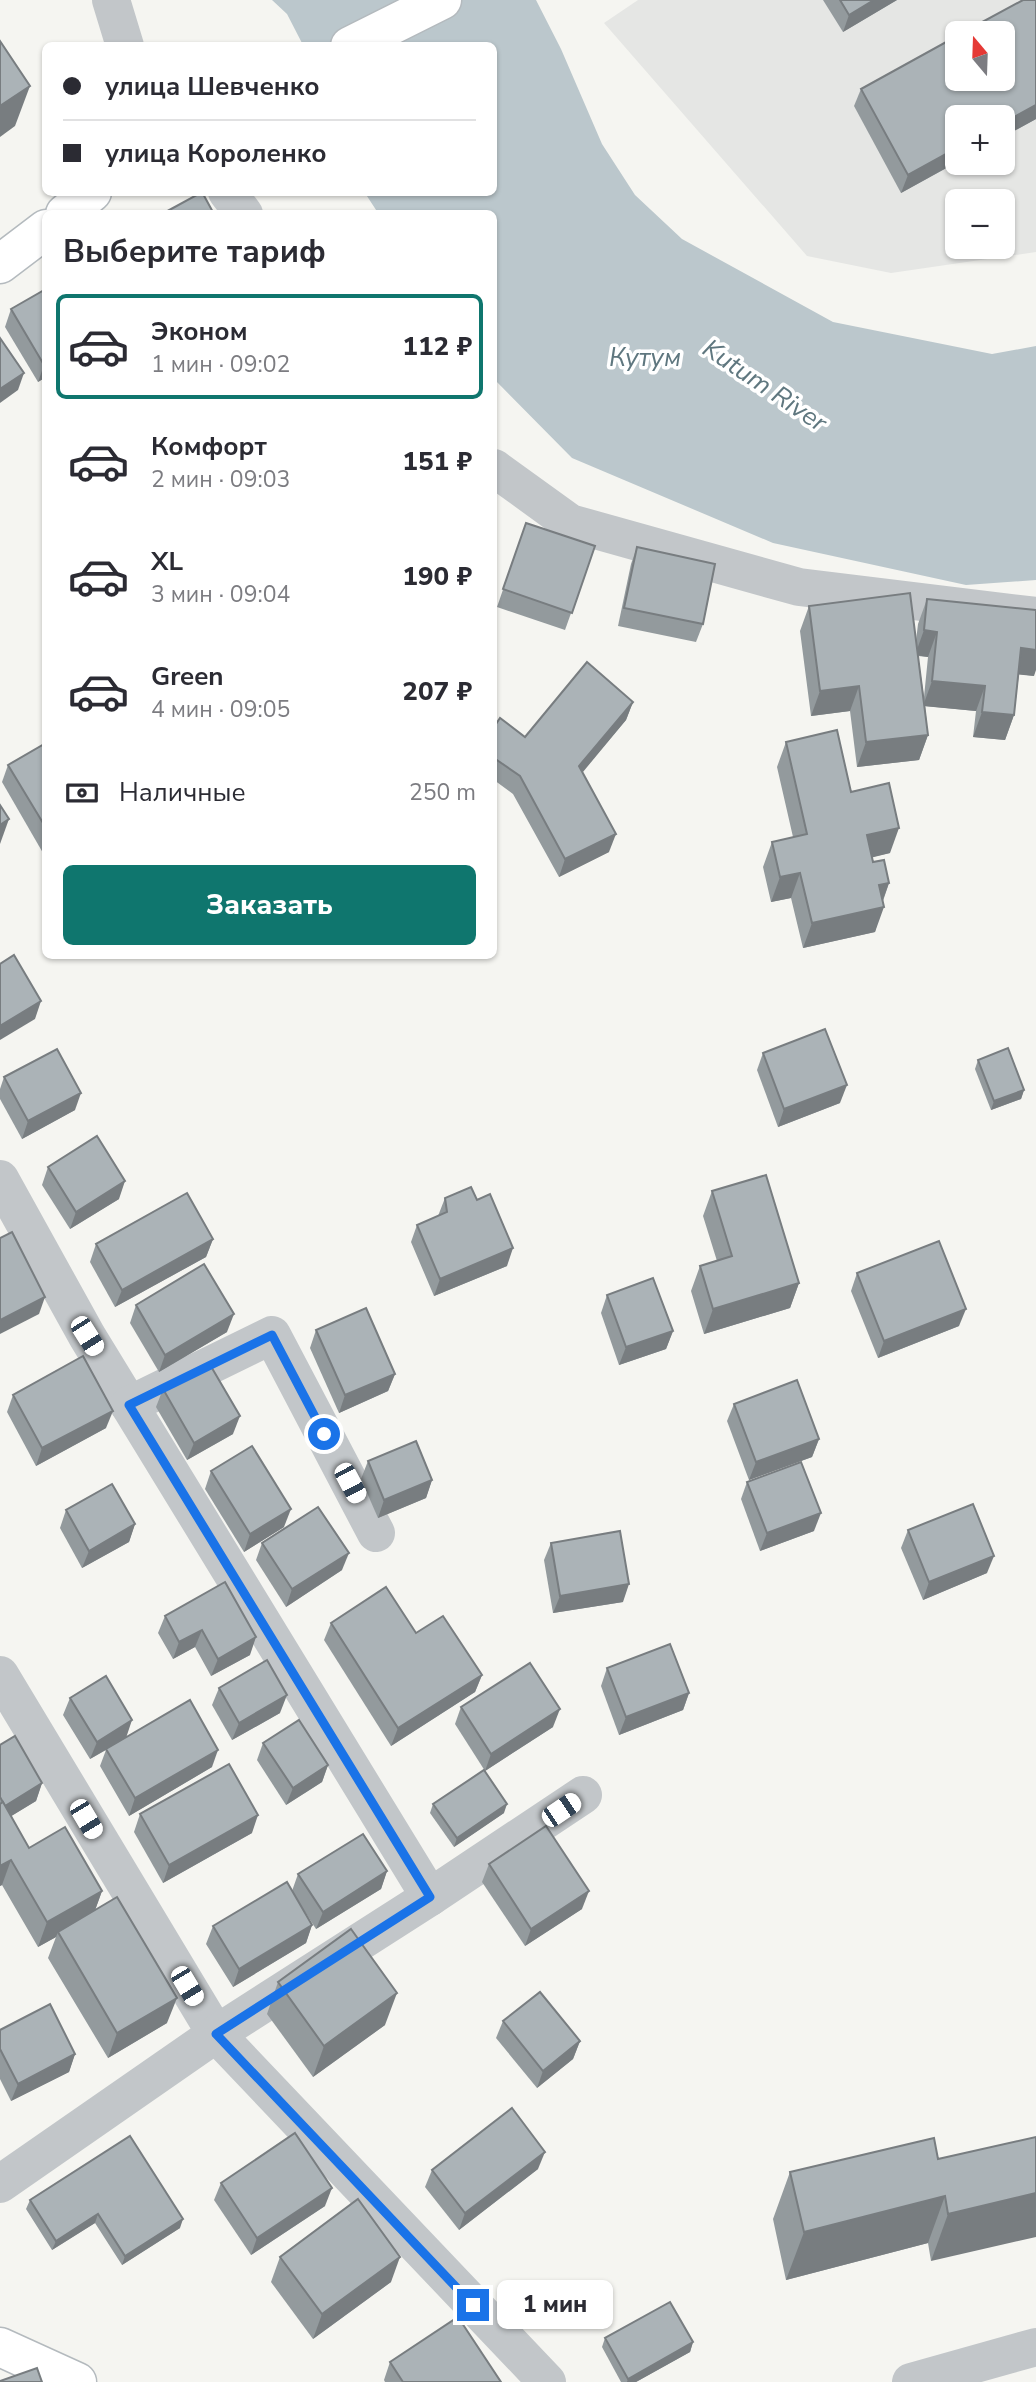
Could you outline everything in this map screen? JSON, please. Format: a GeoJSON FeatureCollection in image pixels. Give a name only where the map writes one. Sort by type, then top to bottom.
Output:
{"type":"FeatureCollection","features":[{"type":"Feature","properties":{"kind":"street"},"geometry":{"type":"LineString","coordinates":[[111,0],[124,42]]}},
{"type":"Feature","properties":{"kind":"street"},"geometry":{"type":"LineString","coordinates":[[358,42],[442,0]]}},
{"type":"Feature","properties":{"kind":"street"},"geometry":{"type":"LineString","coordinates":[[70,210],[87,196]]}},
{"type":"Feature","properties":{"kind":"street"},"geometry":{"type":"LineString","coordinates":[[230,196],[241,210]]}},
{"type":"Feature","properties":{"kind":"street"},"geometry":{"type":"LineString","coordinates":[[0,264],[42,232]]}},
{"type":"Feature","properties":{"kind":"street"},"geometry":{"type":"LineString","coordinates":[[497,470],[570,523],[799,587],[1036,616]]}},
{"type":"Feature","properties":{"kind":"street"},"geometry":{"type":"LineString","coordinates":[[0,1179],[87,1336],[430,1897]]}},
{"type":"Feature","properties":{"kind":"street"},"geometry":{"type":"LineString","coordinates":[[129,1405],[272,1335],[376,1533]]}},
{"type":"Feature","properties":{"kind":"street"},"geometry":{"type":"LineString","coordinates":[[0,1675],[216,2034],[547,2382]]}},
{"type":"Feature","properties":{"kind":"street"},"geometry":{"type":"LineString","coordinates":[[0,2184],[216,2034],[583,1795]]}},
{"type":"Feature","properties":{"kind":"street"},"geometry":{"type":"LineString","coordinates":[[0,2347],[77,2382]]}},
{"type":"Feature","properties":{"kind":"street"},"geometry":{"type":"LineString","coordinates":[[911,2382],[1036,2347]]}},
{"type":"Feature","properties":{"kind":"shaded area"},"geometry":{"type":"Polygon","coordinates":[[[638,0],[1036,0],[1036,252],[1015,255],[1015,189],[945,189],[945,259],[988,259],[891,273],[807,256],[604,23],[638,0]]]}},
{"type":"Feature","properties":{"kind":"water","name":"Кутум"},"geometry":{"type":"Polygon","coordinates":[[[272,0],[536,0],[561,49],[602,144],[635,195],[682,239],[833,322],[992,354],[1036,346],[1036,580],[966,585],[773,543],[572,458],[497,382],[497,210],[376,210],[367,196],[497,196],[497,42],[301,42],[287,14],[272,0]]]}},
{"type":"Feature","properties":{"kind":"building"},"geometry":{"type":"Polygon","coordinates":[[[840,0],[874,0],[849,15],[840,0]]]}},
{"type":"Feature","properties":{"kind":"building"},"geometry":{"type":"Polygon","coordinates":[[[1023,0],[1036,0],[1036,105],[1015,116],[1015,105],[945,105],[945,155],[908,175],[861,89],[945,43],[945,91],[1015,91],[1015,21],[984,21],[1023,0]]]}},
{"type":"Feature","properties":{"kind":"building"},"geometry":{"type":"Polygon","coordinates":[[[0,41],[30,86],[0,106],[0,41]]]}},
{"type":"Feature","properties":{"kind":"building"},"geometry":{"type":"Polygon","coordinates":[[[195,196],[204,196],[212,210],[169,210],[195,196]]]}},
{"type":"Feature","properties":{"kind":"building"},"geometry":{"type":"Polygon","coordinates":[[[42,291],[42,362],[11,309],[42,291]]]}},
{"type":"Feature","properties":{"kind":"building"},"geometry":{"type":"Polygon","coordinates":[[[0,338],[24,373],[0,389],[0,338]]]}},
{"type":"Feature","properties":{"kind":"building"},"geometry":{"type":"Polygon","coordinates":[[[526,523],[595,546],[572,613],[503,589],[526,523]]]}},
{"type":"Feature","properties":{"kind":"building"},"geometry":{"type":"Polygon","coordinates":[[[637,547],[715,564],[703,624],[624,608],[637,547]]]}},
{"type":"Feature","properties":{"kind":"building"},"geometry":{"type":"Polygon","coordinates":[[[910,593],[928,735],[866,742],[859,686],[820,691],[809,606],[910,593]]]}},
{"type":"Feature","properties":{"kind":"building"},"geometry":{"type":"Polygon","coordinates":[[[927,599],[1036,610],[1036,650],[1021,648],[1014,715],[982,712],[985,686],[932,681],[937,632],[924,630],[927,599]]]}},
{"type":"Feature","properties":{"kind":"building"},"geometry":{"type":"Polygon","coordinates":[[[587,662],[633,702],[579,766],[616,834],[565,859],[520,776],[497,760],[497,722],[500,718],[525,737],[587,662]]]}},
{"type":"Feature","properties":{"kind":"building"},"geometry":{"type":"Polygon","coordinates":[[[837,730],[851,792],[889,783],[899,828],[867,835],[873,862],[884,860],[889,883],[879,885],[884,907],[812,923],[800,873],[780,877],[772,842],[807,834],[786,742],[837,730]]]}},
{"type":"Feature","properties":{"kind":"building"},"geometry":{"type":"Polygon","coordinates":[[[42,745],[42,821],[8,765],[42,745]]]}},
{"type":"Feature","properties":{"kind":"building"},"geometry":{"type":"Polygon","coordinates":[[[0,805],[9,819],[0,825],[0,805]]]}},
{"type":"Feature","properties":{"kind":"building"},"geometry":{"type":"Polygon","coordinates":[[[14,955],[41,1001],[0,1026],[0,964],[14,955]]]}},
{"type":"Feature","properties":{"kind":"building"},"geometry":{"type":"Polygon","coordinates":[[[825,1029],[847,1085],[784,1109],[763,1053],[825,1029]]]}},
{"type":"Feature","properties":{"kind":"building"},"geometry":{"type":"Polygon","coordinates":[[[1008,1048],[1024,1090],[994,1101],[978,1060],[1008,1048]]]}},
{"type":"Feature","properties":{"kind":"building"},"geometry":{"type":"Polygon","coordinates":[[[57,1049],[81,1093],[28,1121],[4,1077],[57,1049]]]}},
{"type":"Feature","properties":{"kind":"building"},"geometry":{"type":"Polygon","coordinates":[[[97,1136],[125,1181],[76,1212],[48,1167],[97,1136]]]}},
{"type":"Feature","properties":{"kind":"building"},"geometry":{"type":"Polygon","coordinates":[[[766,1175],[799,1283],[713,1309],[700,1266],[732,1256],[712,1191],[766,1175]]]}},
{"type":"Feature","properties":{"kind":"building"},"geometry":{"type":"Polygon","coordinates":[[[471,1187],[477,1200],[490,1194],[513,1248],[440,1279],[417,1225],[447,1212],[445,1198],[471,1187]]]}},
{"type":"Feature","properties":{"kind":"building"},"geometry":{"type":"Polygon","coordinates":[[[187,1193],[213,1239],[122,1290],[96,1244],[187,1193]]]}},
{"type":"Feature","properties":{"kind":"building"},"geometry":{"type":"Polygon","coordinates":[[[12,1232],[45,1297],[0,1320],[0,1238],[12,1232]]]}},
{"type":"Feature","properties":{"kind":"building"},"geometry":{"type":"Polygon","coordinates":[[[939,1241],[966,1309],[884,1341],[857,1273],[939,1241]]]}},
{"type":"Feature","properties":{"kind":"building"},"geometry":{"type":"Polygon","coordinates":[[[204,1264],[234,1314],[165,1355],[136,1305],[204,1264]]]}},
{"type":"Feature","properties":{"kind":"building"},"geometry":{"type":"Polygon","coordinates":[[[653,1278],[673,1331],[626,1347],[607,1295],[653,1278]]]}},
{"type":"Feature","properties":{"kind":"building"},"geometry":{"type":"Polygon","coordinates":[[[366,1308],[395,1374],[345,1395],[316,1330],[366,1308]]]}},
{"type":"Feature","properties":{"kind":"building"},"geometry":{"type":"Polygon","coordinates":[[[83,1356],[113,1411],[42,1448],[13,1395],[83,1356]]]}},
{"type":"Feature","properties":{"kind":"building"},"geometry":{"type":"Polygon","coordinates":[[[209,1363],[240,1416],[194,1443],[163,1389],[209,1363]]]}},
{"type":"Feature","properties":{"kind":"building"},"geometry":{"type":"Polygon","coordinates":[[[797,1380],[819,1439],[756,1462],[734,1404],[797,1380]]]}},
{"type":"Feature","properties":{"kind":"building"},"geometry":{"type":"Polygon","coordinates":[[[416,1441],[432,1480],[384,1500],[368,1461],[416,1441]]]}},
{"type":"Feature","properties":{"kind":"building"},"geometry":{"type":"Polygon","coordinates":[[[252,1446],[291,1509],[250,1534],[211,1471],[252,1446]]]}},
{"type":"Feature","properties":{"kind":"building"},"geometry":{"type":"Polygon","coordinates":[[[801,1462],[821,1513],[767,1533],[747,1482],[801,1462]]]}},
{"type":"Feature","properties":{"kind":"building"},"geometry":{"type":"Polygon","coordinates":[[[112,1484],[135,1524],[89,1551],[66,1510],[112,1484]]]}},
{"type":"Feature","properties":{"kind":"building"},"geometry":{"type":"Polygon","coordinates":[[[973,1504],[994,1556],[929,1582],[908,1530],[973,1504]]]}},
{"type":"Feature","properties":{"kind":"building"},"geometry":{"type":"Polygon","coordinates":[[[318,1507],[349,1553],[292,1589],[262,1543],[318,1507]]]}},
{"type":"Feature","properties":{"kind":"building"},"geometry":{"type":"Polygon","coordinates":[[[620,1531],[629,1584],[560,1596],[551,1543],[620,1531]]]}},
{"type":"Feature","properties":{"kind":"building"},"geometry":{"type":"Polygon","coordinates":[[[225,1582],[256,1637],[218,1659],[202,1630],[179,1642],[165,1616],[225,1582]]]}},
{"type":"Feature","properties":{"kind":"building"},"geometry":{"type":"Polygon","coordinates":[[[386,1587],[416,1633],[443,1616],[482,1675],[398,1728],[331,1623],[386,1587]]]}},
{"type":"Feature","properties":{"kind":"building"},"geometry":{"type":"Polygon","coordinates":[[[670,1644],[689,1693],[626,1717],[607,1668],[670,1644]]]}},
{"type":"Feature","properties":{"kind":"building"},"geometry":{"type":"Polygon","coordinates":[[[267,1660],[287,1695],[239,1723],[219,1688],[267,1660]]]}},
{"type":"Feature","properties":{"kind":"building"},"geometry":{"type":"Polygon","coordinates":[[[530,1663],[560,1709],[491,1754],[461,1707],[530,1663]]]}},
{"type":"Feature","properties":{"kind":"building"},"geometry":{"type":"Polygon","coordinates":[[[106,1676],[132,1720],[97,1742],[70,1698],[106,1676]]]}},
{"type":"Feature","properties":{"kind":"building"},"geometry":{"type":"Polygon","coordinates":[[[190,1700],[218,1750],[135,1798],[106,1749],[190,1700]]]}},
{"type":"Feature","properties":{"kind":"building"},"geometry":{"type":"Polygon","coordinates":[[[299,1720],[328,1765],[293,1788],[263,1743],[299,1720]]]}},
{"type":"Feature","properties":{"kind":"building"},"geometry":{"type":"Polygon","coordinates":[[[15,1736],[42,1783],[5,1806],[0,1797],[0,1745],[15,1736]]]}},
{"type":"Feature","properties":{"kind":"building"},"geometry":{"type":"Polygon","coordinates":[[[229,1764],[258,1815],[169,1865],[140,1814],[229,1764]]]}},
{"type":"Feature","properties":{"kind":"building"},"geometry":{"type":"Polygon","coordinates":[[[484,1770],[507,1804],[457,1838],[433,1804],[484,1770]]]}},
{"type":"Feature","properties":{"kind":"building"},"geometry":{"type":"Polygon","coordinates":[[[3,1802],[29,1848],[65,1827],[102,1891],[47,1922],[11,1860],[0,1866],[0,1804],[3,1802]]]}},
{"type":"Feature","properties":{"kind":"building"},"geometry":{"type":"Polygon","coordinates":[[[546,1826],[589,1891],[531,1929],[489,1864],[546,1826]]]}},
{"type":"Feature","properties":{"kind":"building"},"geometry":{"type":"Polygon","coordinates":[[[363,1834],[387,1871],[323,1912],[298,1874],[363,1834]]]}},
{"type":"Feature","properties":{"kind":"building"},"geometry":{"type":"Polygon","coordinates":[[[287,1882],[312,1925],[239,1969],[213,1926],[287,1882]]]}},
{"type":"Feature","properties":{"kind":"building"},"geometry":{"type":"Polygon","coordinates":[[[117,1897],[177,1998],[117,2033],[58,1932],[117,1897]]]}},
{"type":"Feature","properties":{"kind":"building"},"geometry":{"type":"Polygon","coordinates":[[[351,1929],[397,1993],[324,2046],[278,1982],[351,1929]]]}},
{"type":"Feature","properties":{"kind":"building"},"geometry":{"type":"Polygon","coordinates":[[[540,1992],[580,2041],[543,2071],[503,2021],[540,1992]]]}},
{"type":"Feature","properties":{"kind":"building"},"geometry":{"type":"Polygon","coordinates":[[[50,2004],[75,2054],[18,2084],[0,2049],[0,2030],[50,2004]]]}},
{"type":"Feature","properties":{"kind":"building"},"geometry":{"type":"Polygon","coordinates":[[[512,2108],[545,2152],[465,2213],[432,2170],[512,2108]]]}},
{"type":"Feature","properties":{"kind":"building"},"geometry":{"type":"Polygon","coordinates":[[[295,2133],[332,2188],[257,2238],[221,2183],[295,2133]]]}},
{"type":"Feature","properties":{"kind":"building"},"geometry":{"type":"Polygon","coordinates":[[[130,2136],[183,2219],[125,2256],[98,2214],[56,2241],[30,2200],[130,2136]]]}},
{"type":"Feature","properties":{"kind":"building"},"geometry":{"type":"Polygon","coordinates":[[[1036,2137],[1036,2193],[948,2214],[945,2196],[804,2232],[790,2172],[934,2138],[938,2159],[1036,2137]]]}},
{"type":"Feature","properties":{"kind":"building"},"geometry":{"type":"Polygon","coordinates":[[[358,2199],[400,2257],[322,2314],[280,2257],[358,2199]]]}},
{"type":"Feature","properties":{"kind":"building"},"geometry":{"type":"Polygon","coordinates":[[[670,2302],[693,2342],[628,2379],[605,2338],[670,2302]]]}},
{"type":"Feature","properties":{"kind":"building"},"geometry":{"type":"Polygon","coordinates":[[[458,2317],[501,2382],[403,2382],[390,2362],[458,2317]]]}},
{"type":"Feature","properties":{"kind":"building"},"geometry":{"type":"Polygon","coordinates":[[[37,2368],[42,2382],[0,2382],[0,2381],[37,2368]]]}},
{"type":"Feature","properties":{"kind":"route"},"geometry":{"type":"LineString","coordinates":[[324,1434],[272,1335],[129,1405],[430,1897],[216,2034],[473,2305]]}},
{"type":"Feature","properties":{"kind":"water label","name":"Kutum River"},"geometry":{"type":"Point","coordinates":[765,385]}}]}
